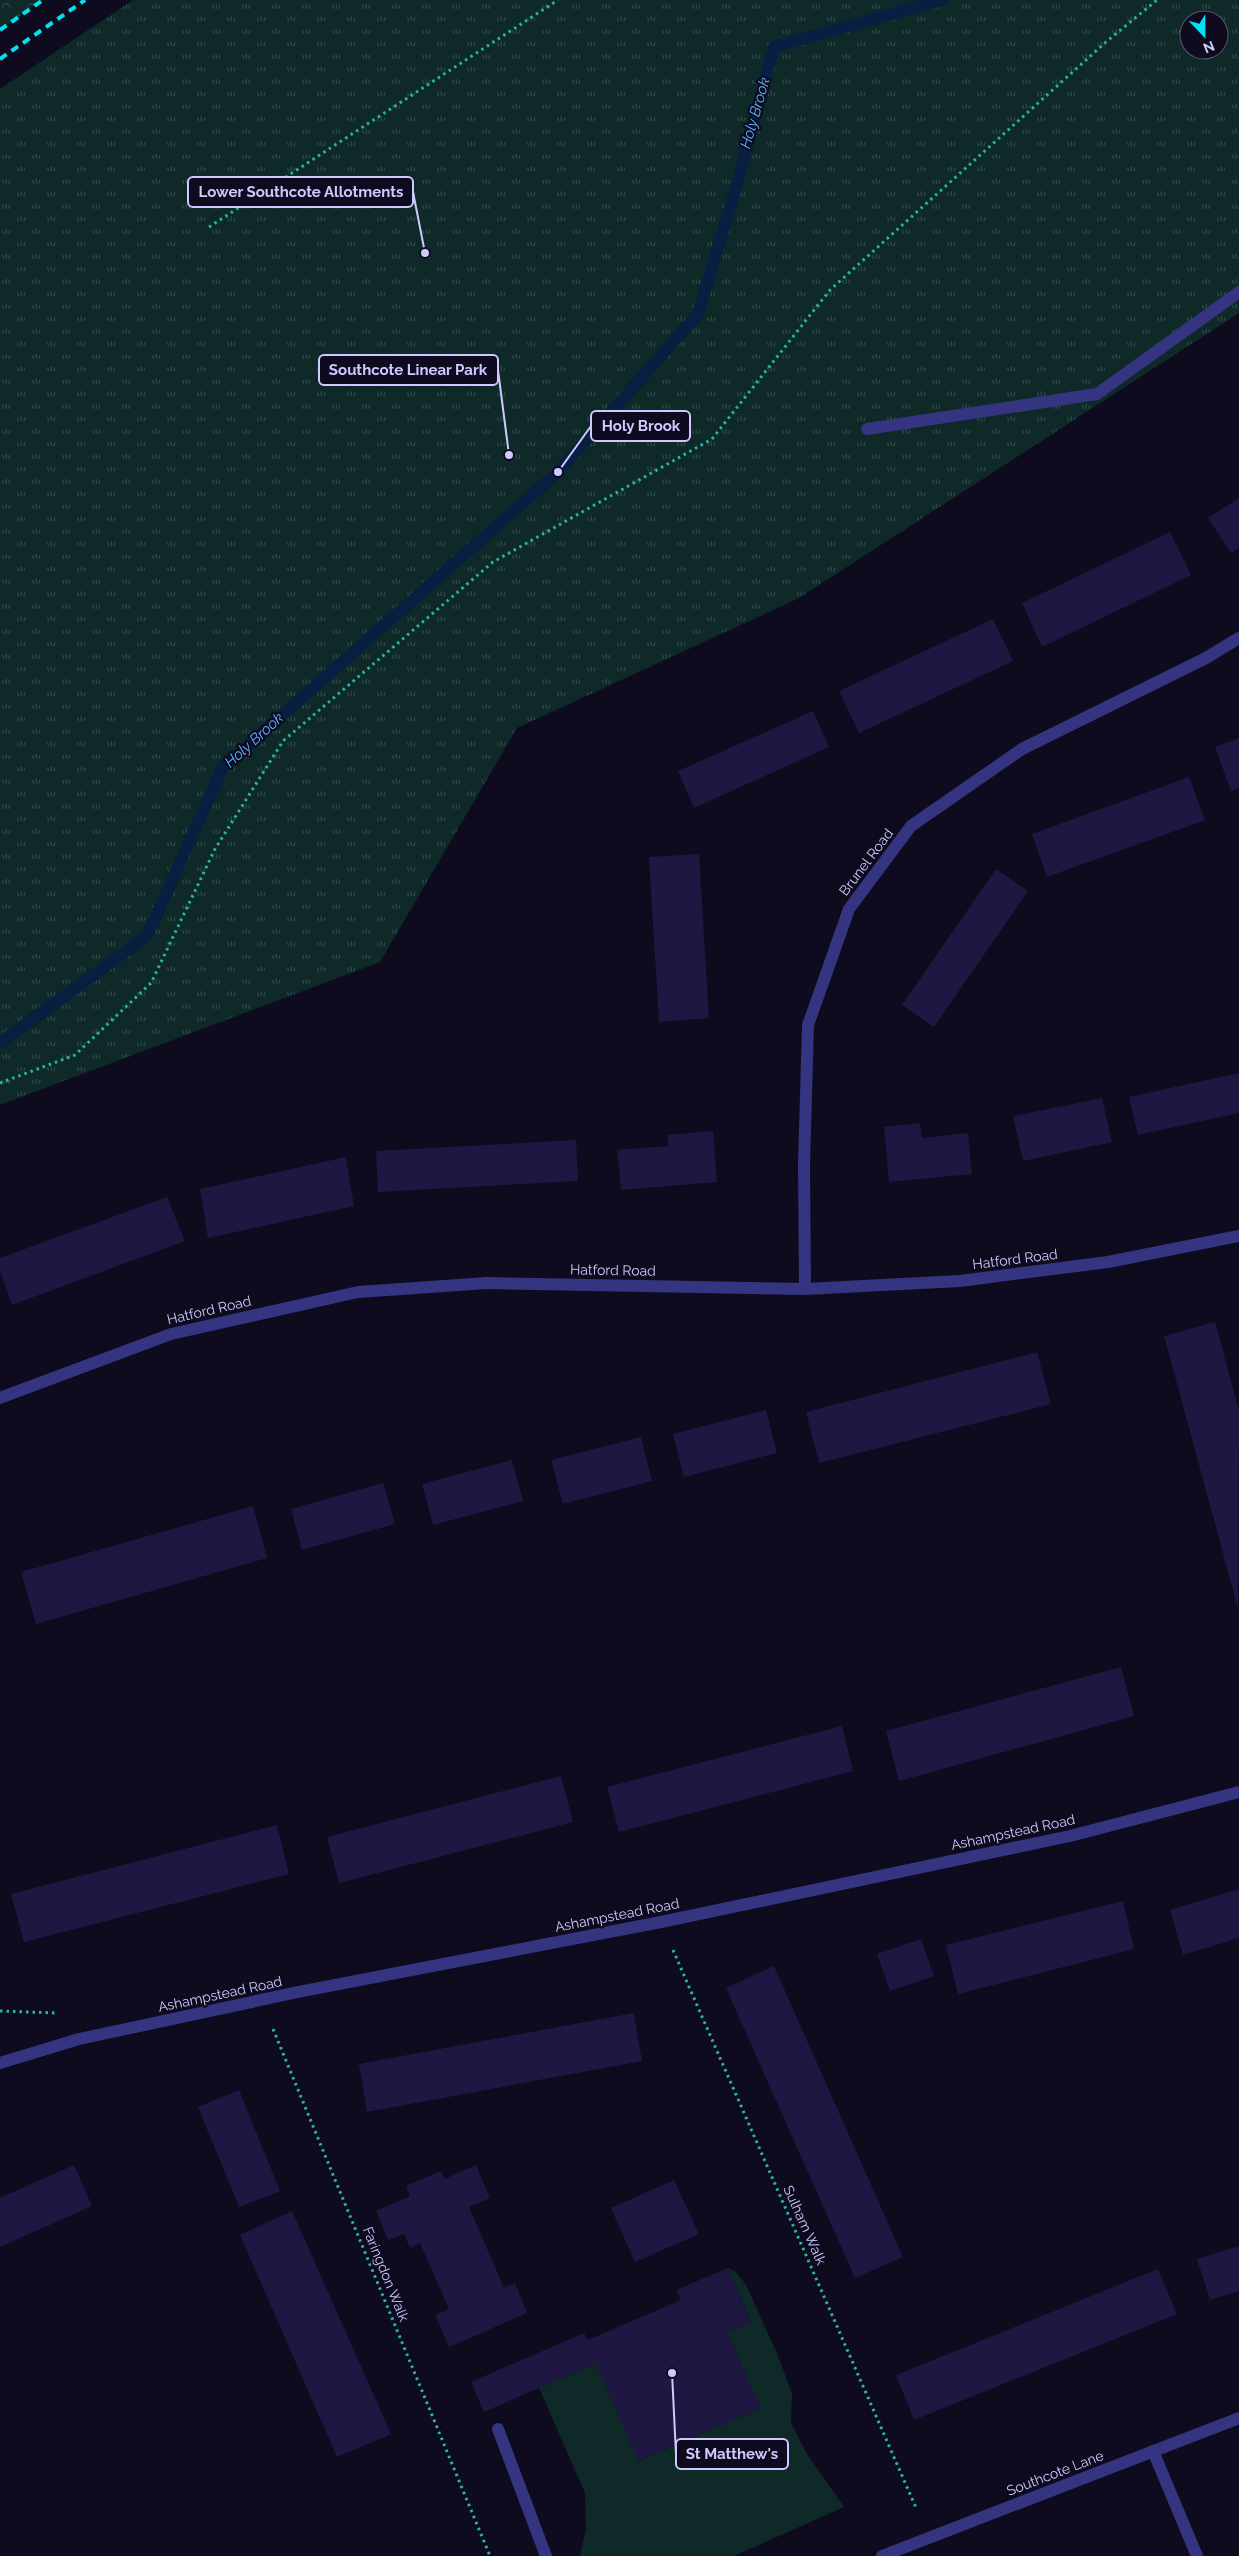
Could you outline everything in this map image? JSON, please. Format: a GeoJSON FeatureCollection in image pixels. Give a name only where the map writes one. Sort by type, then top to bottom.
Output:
{"type":"FeatureCollection","features":[{"type":"Feature","properties":{"kind":"street"},"geometry":{"type":"LineString","coordinates":[[867,429],[1098,394],[1239,292]]}},
{"type":"Feature","properties":{"kind":"street","name":"Brunel Road"},"geometry":{"type":"LineString","coordinates":[[805,1289],[804,1165],[808,1025],[849,910],[911,826],[919,820],[1022,749],[1206,658],[1239,638]]}},
{"type":"Feature","properties":{"kind":"street","name":"Hatford Road"},"geometry":{"type":"LineString","coordinates":[[0,1398],[171,1334],[358,1292],[487,1283],[805,1289],[960,1281],[1108,1262],[1239,1236]]}},
{"type":"Feature","properties":{"kind":"street","name":"Ashampstead Road"},"geometry":{"type":"LineString","coordinates":[[0,2063],[79,2039],[261,2000],[660,1922],[1070,1836],[1239,1792]]}},
{"type":"Feature","properties":{"kind":"street","name":"Southcote Lane"},"geometry":{"type":"LineString","coordinates":[[882,2556],[1239,2418]]}},
{"type":"Feature","properties":{"kind":"street"},"geometry":{"type":"LineString","coordinates":[[498,2429],[546,2556]]}},
{"type":"Feature","properties":{"kind":"street"},"geometry":{"type":"LineString","coordinates":[[1153,2451],[1197,2556]]}},
{"type":"Feature","properties":{"kind":"path"},"geometry":{"type":"LineString","coordinates":[[209,228],[558,0]]}},
{"type":"Feature","properties":{"kind":"path"},"geometry":{"type":"LineString","coordinates":[[0,1083],[75,1055],[151,984],[215,849],[283,742],[493,562],[712,439],[830,290],[1106,42],[1157,0]]}},
{"type":"Feature","properties":{"kind":"path","name":"Sulham Walk"},"geometry":{"type":"LineString","coordinates":[[660,1922],[929,2538]]}},
{"type":"Feature","properties":{"kind":"path","name":"Faringdon Walk"},"geometry":{"type":"LineString","coordinates":[[261,2000],[490,2556]]}},
{"type":"Feature","properties":{"kind":"path"},"geometry":{"type":"LineString","coordinates":[[0,2011],[65,2013]]}},
{"type":"Feature","properties":{"kind":"green space"},"geometry":{"type":"Polygon","coordinates":[[[0,0],[43,0],[0,30],[0,0]]]}},
{"type":"Feature","properties":{"kind":"green space"},"geometry":{"type":"Polygon","coordinates":[[[133,0],[1239,0],[1239,313],[799,598],[517,728],[380,962],[0,1105],[0,89],[133,0]]]}},
{"type":"Feature","properties":{"kind":"green space"},"geometry":{"type":"Polygon","coordinates":[[[728,2268],[736,2272],[746,2285],[776,2351],[792,2393],[791,2423],[807,2454],[844,2507],[734,2556],[580,2556],[586,2528],[585,2493],[539,2388],[596,2363],[639,2461],[760,2408],[727,2332],[751,2322],[728,2268]]]}},
{"type":"Feature","properties":{"kind":"building"},"geometry":{"type":"Polygon","coordinates":[[[1239,498],[1239,548],[1231,553],[1208,518],[1239,498]]]}},
{"type":"Feature","properties":{"kind":"building"},"geometry":{"type":"Polygon","coordinates":[[[1170,532],[1191,575],[1042,647],[1022,603],[1170,532]]]}},
{"type":"Feature","properties":{"kind":"building"},"geometry":{"type":"Polygon","coordinates":[[[993,619],[1013,661],[859,733],[839,691],[993,619]]]}},
{"type":"Feature","properties":{"kind":"building"},"geometry":{"type":"Polygon","coordinates":[[[813,711],[829,747],[694,808],[678,771],[813,711]]]}},
{"type":"Feature","properties":{"kind":"building"},"geometry":{"type":"Polygon","coordinates":[[[1239,738],[1239,788],[1231,791],[1215,747],[1239,738]]]}},
{"type":"Feature","properties":{"kind":"building"},"geometry":{"type":"Polygon","coordinates":[[[1189,777],[1205,820],[1047,877],[1032,834],[1189,777]]]}},
{"type":"Feature","properties":{"kind":"building"},"geometry":{"type":"Polygon","coordinates":[[[699,854],[709,1018],[659,1022],[649,857],[699,854]]]}},
{"type":"Feature","properties":{"kind":"building"},"geometry":{"type":"Polygon","coordinates":[[[996,869],[1028,891],[934,1027],[902,1005],[996,869]]]}},
{"type":"Feature","properties":{"kind":"building"},"geometry":{"type":"Polygon","coordinates":[[[1239,1073],[1239,1113],[1138,1135],[1129,1097],[1239,1073]]]}},
{"type":"Feature","properties":{"kind":"building"},"geometry":{"type":"Polygon","coordinates":[[[1102,1098],[1112,1142],[1023,1161],[1013,1116],[1102,1098]]]}},
{"type":"Feature","properties":{"kind":"building"},"geometry":{"type":"Polygon","coordinates":[[[920,1123],[922,1138],[968,1133],[972,1174],[889,1182],[884,1127],[920,1123]]]}},
{"type":"Feature","properties":{"kind":"building"},"geometry":{"type":"Polygon","coordinates":[[[713,1131],[717,1182],[621,1190],[617,1150],[668,1146],[668,1135],[713,1131]]]}},
{"type":"Feature","properties":{"kind":"building"},"geometry":{"type":"Polygon","coordinates":[[[576,1140],[578,1181],[378,1192],[376,1151],[576,1140]]]}},
{"type":"Feature","properties":{"kind":"building"},"geometry":{"type":"Polygon","coordinates":[[[346,1157],[354,1206],[208,1238],[200,1189],[346,1157]]]}},
{"type":"Feature","properties":{"kind":"building"},"geometry":{"type":"Polygon","coordinates":[[[167,1197],[185,1241],[12,1305],[0,1271],[0,1258],[167,1197]]]}},
{"type":"Feature","properties":{"kind":"building"},"geometry":{"type":"Polygon","coordinates":[[[1215,1322],[1239,1411],[1238,1608],[1164,1336],[1215,1322]]]}},
{"type":"Feature","properties":{"kind":"building"},"geometry":{"type":"Polygon","coordinates":[[[1037,1352],[1051,1404],[819,1463],[806,1412],[1037,1352]]]}},
{"type":"Feature","properties":{"kind":"building"},"geometry":{"type":"Polygon","coordinates":[[[766,1410],[777,1453],[684,1477],[673,1434],[766,1410]]]}},
{"type":"Feature","properties":{"kind":"building"},"geometry":{"type":"Polygon","coordinates":[[[641,1437],[652,1481],[563,1504],[551,1460],[641,1437]]]}},
{"type":"Feature","properties":{"kind":"building"},"geometry":{"type":"Polygon","coordinates":[[[512,1460],[523,1501],[433,1525],[422,1484],[512,1460]]]}},
{"type":"Feature","properties":{"kind":"building"},"geometry":{"type":"Polygon","coordinates":[[[383,1483],[395,1524],[302,1550],[291,1509],[383,1483]]]}},
{"type":"Feature","properties":{"kind":"building"},"geometry":{"type":"Polygon","coordinates":[[[253,1506],[267,1558],[36,1624],[21,1572],[253,1506]]]}},
{"type":"Feature","properties":{"kind":"building"},"geometry":{"type":"Polygon","coordinates":[[[1121,1667],[1134,1716],[899,1781],[886,1731],[1121,1667]]]}},
{"type":"Feature","properties":{"kind":"building"},"geometry":{"type":"Polygon","coordinates":[[[842,1726],[853,1771],[619,1832],[607,1787],[842,1726]]]}},
{"type":"Feature","properties":{"kind":"building"},"geometry":{"type":"Polygon","coordinates":[[[561,1776],[573,1822],[339,1883],[327,1837],[561,1776]]]}},
{"type":"Feature","properties":{"kind":"building"},"geometry":{"type":"Polygon","coordinates":[[[277,1825],[289,1874],[24,1942],[11,1894],[277,1825]]]}},
{"type":"Feature","properties":{"kind":"building"},"geometry":{"type":"Polygon","coordinates":[[[1239,1889],[1239,1938],[1183,1955],[1170,1910],[1239,1889]]]}},
{"type":"Feature","properties":{"kind":"building"},"geometry":{"type":"Polygon","coordinates":[[[1123,1901],[1134,1949],[958,1994],[946,1945],[1123,1901]]]}},
{"type":"Feature","properties":{"kind":"building"},"geometry":{"type":"Polygon","coordinates":[[[921,1939],[934,1976],[890,1991],[877,1954],[921,1939]]]}},
{"type":"Feature","properties":{"kind":"building"},"geometry":{"type":"Polygon","coordinates":[[[774,1966],[903,2257],[855,2278],[726,1988],[774,1966]]]}},
{"type":"Feature","properties":{"kind":"building"},"geometry":{"type":"Polygon","coordinates":[[[634,2013],[642,2061],[367,2112],[359,2064],[634,2013]]]}},
{"type":"Feature","properties":{"kind":"building"},"geometry":{"type":"Polygon","coordinates":[[[239,2090],[280,2191],[239,2207],[198,2107],[239,2090]]]}},
{"type":"Feature","properties":{"kind":"building"},"geometry":{"type":"Polygon","coordinates":[[[74,2165],[92,2206],[0,2247],[0,2198],[74,2165]]]}},
{"type":"Feature","properties":{"kind":"building"},"geometry":{"type":"Polygon","coordinates":[[[476,2165],[490,2198],[469,2207],[504,2288],[515,2283],[527,2313],[449,2347],[435,2315],[449,2309],[420,2243],[410,2248],[404,2234],[388,2240],[376,2211],[410,2196],[406,2186],[441,2171],[445,2179],[476,2165]]]}},
{"type":"Feature","properties":{"kind":"building"},"geometry":{"type":"Polygon","coordinates":[[[674,2180],[699,2234],[635,2262],[611,2208],[674,2180]]]}},
{"type":"Feature","properties":{"kind":"building"},"geometry":{"type":"Polygon","coordinates":[[[292,2211],[391,2434],[337,2457],[240,2235],[292,2211]]]}},
{"type":"Feature","properties":{"kind":"building"},"geometry":{"type":"Polygon","coordinates":[[[1239,2246],[1239,2291],[1210,2300],[1197,2259],[1239,2246]]]}},
{"type":"Feature","properties":{"kind":"building"},"geometry":{"type":"Polygon","coordinates":[[[728,2268],[751,2323],[727,2332],[760,2408],[638,2461],[596,2363],[484,2412],[471,2382],[584,2333],[588,2340],[681,2300],[676,2290],[728,2268]]]}},
{"type":"Feature","properties":{"kind":"building"},"geometry":{"type":"Polygon","coordinates":[[[1158,2269],[1177,2314],[914,2420],[896,2375],[1158,2269]]]}},
{"type":"Feature","properties":{"kind":"waterway","name":"Holy Brook"},"geometry":{"type":"LineString","coordinates":[[0,1043],[147,936],[223,767],[558,472],[698,314],[735,191],[774,47],[942,0]]}},
{"type":"Feature","properties":{"kind":"railway"},"geometry":{"type":"LineString","coordinates":[[0,30],[43,0]]}},
{"type":"Feature","properties":{"kind":"railway"},"geometry":{"type":"LineString","coordinates":[[0,59],[85,0]]}},
{"type":"Feature","properties":{"kind":"place","name":"Lower Southcote Allotments"},"geometry":{"type":"Point","coordinates":[425,253]}},
{"type":"Feature","properties":{"kind":"place","name":"Southcote Linear Park"},"geometry":{"type":"Point","coordinates":[509,455]}},
{"type":"Feature","properties":{"kind":"place","name":"Holy Brook"},"geometry":{"type":"Point","coordinates":[558,472]}},
{"type":"Feature","properties":{"kind":"place","name":"St Matthew's"},"geometry":{"type":"Point","coordinates":[672,2373]}}]}
